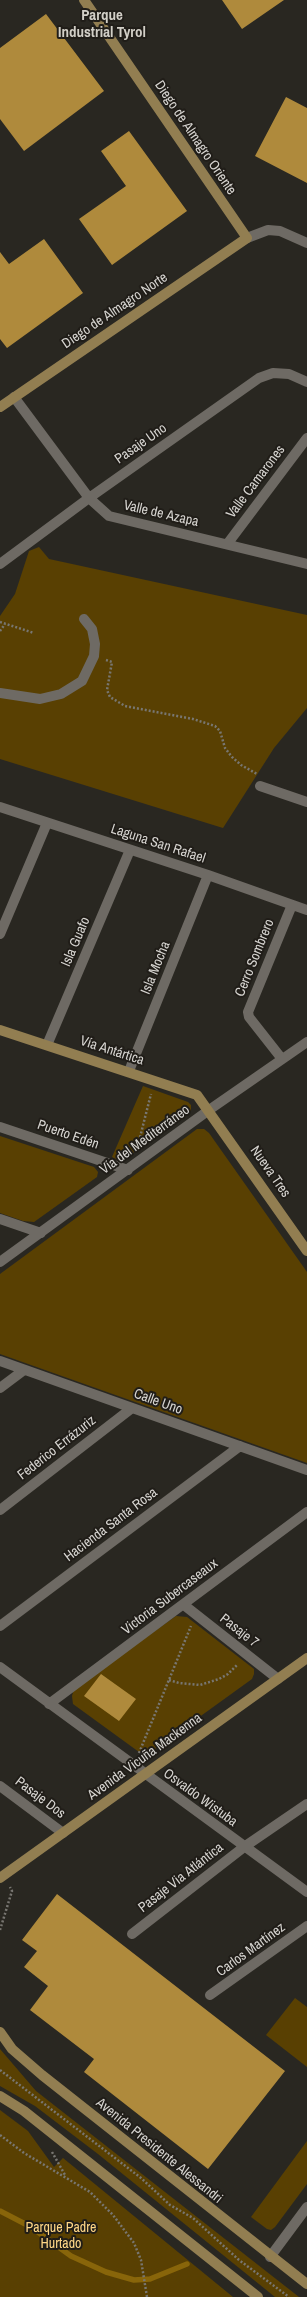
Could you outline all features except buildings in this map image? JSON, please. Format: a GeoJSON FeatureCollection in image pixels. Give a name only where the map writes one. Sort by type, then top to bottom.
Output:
{"type":"FeatureCollection","features":[{"type":"Feature","properties":{"kind":"street","name":"Diego de Almagro Oriente"},"geometry":{"type":"LineString","coordinates":[[84,0],[247,238]]}},
{"type":"Feature","properties":{"kind":"street"},"geometry":{"type":"LineString","coordinates":[[247,238],[268,230],[280,231],[307,243]]}},
{"type":"Feature","properties":{"kind":"street","name":"Diego de Almagro Norte"},"geometry":{"type":"LineString","coordinates":[[0,407],[247,238]]}},
{"type":"Feature","properties":{"kind":"street","name":"Pasaje Uno"},"geometry":{"type":"LineString","coordinates":[[0,564],[89,498],[259,378],[273,373],[289,374],[307,382]]}},
{"type":"Feature","properties":{"kind":"street","name":"Valle de Azapa"},"geometry":{"type":"LineString","coordinates":[[14,398],[89,498],[110,516],[307,564]]}},
{"type":"Feature","properties":{"kind":"street","name":"Valle Camarones"},"geometry":{"type":"LineString","coordinates":[[228,544],[307,438]]}},
{"type":"Feature","properties":{"kind":"street"},"geometry":{"type":"LineString","coordinates":[[0,693],[40,698],[61,694],[82,681],[94,656],[94,636],[84,619]]}},
{"type":"Feature","properties":{"kind":"street"},"geometry":{"type":"LineString","coordinates":[[260,786],[307,802]]}},
{"type":"Feature","properties":{"kind":"street","name":"Laguna San Rafael"},"geometry":{"type":"LineString","coordinates":[[0,807],[208,875],[307,910]]}},
{"type":"Feature","properties":{"kind":"street"},"geometry":{"type":"LineString","coordinates":[[0,934],[47,822]]}},
{"type":"Feature","properties":{"kind":"street","name":"Isla Guafo"},"geometry":{"type":"LineString","coordinates":[[47,1045],[130,850]]}},
{"type":"Feature","properties":{"kind":"street","name":"Isla Mocha"},"geometry":{"type":"LineString","coordinates":[[129,1071],[208,875]]}},
{"type":"Feature","properties":{"kind":"street","name":"Cerro Sombrero"},"geometry":{"type":"LineString","coordinates":[[282,1059],[249,1017],[248,1012],[292,905]]}},
{"type":"Feature","properties":{"kind":"street","name":"Vía Antártica"},"geometry":{"type":"LineString","coordinates":[[0,1030],[192,1092],[209,1110]]}},
{"type":"Feature","properties":{"kind":"street"},"geometry":{"type":"LineString","coordinates":[[304,1045],[307,1056]]}},
{"type":"Feature","properties":{"kind":"street","name":"Vía del Mediterráneo"},"geometry":{"type":"LineString","coordinates":[[0,1262],[209,1110],[304,1045]]}},
{"type":"Feature","properties":{"kind":"street","name":"Nueva Tres"},"geometry":{"type":"LineString","coordinates":[[209,1110],[307,1251]]}},
{"type":"Feature","properties":{"kind":"street","name":"Puerto Edén"},"geometry":{"type":"LineString","coordinates":[[0,1127],[130,1168]]}},
{"type":"Feature","properties":{"kind":"street"},"geometry":{"type":"LineString","coordinates":[[0,1219],[41,1233]]}},
{"type":"Feature","properties":{"kind":"street","name":"Calle Uno"},"geometry":{"type":"LineString","coordinates":[[0,1361],[307,1470]]}},
{"type":"Feature","properties":{"kind":"street"},"geometry":{"type":"LineString","coordinates":[[0,1388],[24,1370]]}},
{"type":"Feature","properties":{"kind":"street","name":"Federico Errázuriz"},"geometry":{"type":"LineString","coordinates":[[0,1510],[132,1408]]}},
{"type":"Feature","properties":{"kind":"street","name":"Hacienda Santa Rosa"},"geometry":{"type":"LineString","coordinates":[[0,1626],[240,1446]]}},
{"type":"Feature","properties":{"kind":"street","name":"Victoria Subercaseaux"},"geometry":{"type":"LineString","coordinates":[[49,1704],[307,1512]]}},
{"type":"Feature","properties":{"kind":"street","name":"Pasaje 7"},"geometry":{"type":"LineString","coordinates":[[184,1605],[278,1679]]}},
{"type":"Feature","properties":{"kind":"street","name":"Avenida Vicuña Mackenna"},"geometry":{"type":"LineString","coordinates":[[1,1878],[307,1658]]}},
{"type":"Feature","properties":{"kind":"street","name":"Osvaldo Wistuba"},"geometry":{"type":"LineString","coordinates":[[0,1667],[144,1775],[307,1892]]}},
{"type":"Feature","properties":{"kind":"street","name":"Pasaje Dos"},"geometry":{"type":"LineString","coordinates":[[0,1786],[63,1833]]}},
{"type":"Feature","properties":{"kind":"street","name":"Pasaje Via Atlántica"},"geometry":{"type":"LineString","coordinates":[[132,1934],[244,1847],[307,1804]]}},
{"type":"Feature","properties":{"kind":"street","name":"Carlos Martínez"},"geometry":{"type":"LineString","coordinates":[[210,1995],[307,1926]]}},
{"type":"Feature","properties":{"kind":"street","name":"Avenida Presidente Alessandri"},"geometry":{"type":"LineString","coordinates":[[0,2032],[12,2049],[29,2065],[270,2257],[307,2284]]}},
{"type":"Feature","properties":{"kind":"street"},"geometry":{"type":"LineString","coordinates":[[0,2096],[24,2111],[258,2297]]}},
{"type":"Feature","properties":{"kind":"street"},"geometry":{"type":"LineString","coordinates":[[270,2257],[307,2207]]}},
{"type":"Feature","properties":{"kind":"path"},"geometry":{"type":"LineString","coordinates":[[0,622],[34,634]]}},
{"type":"Feature","properties":{"kind":"path"},"geometry":{"type":"LineString","coordinates":[[0,631],[5,624]]}},
{"type":"Feature","properties":{"kind":"path"},"geometry":{"type":"LineString","coordinates":[[94,656],[112,662],[107,690],[110,697],[125,706],[193,719],[215,726],[220,731],[225,748],[232,757],[241,765],[254,772],[277,792]]}},
{"type":"Feature","properties":{"kind":"path"},"geometry":{"type":"LineString","coordinates":[[130,1168],[155,1080]]}},
{"type":"Feature","properties":{"kind":"path"},"geometry":{"type":"LineString","coordinates":[[139,1754],[196,1615]]}},
{"type":"Feature","properties":{"kind":"path"},"geometry":{"type":"LineString","coordinates":[[169,1680],[190,1685],[210,1682],[228,1674],[246,1654]]}},
{"type":"Feature","properties":{"kind":"path"},"geometry":{"type":"LineString","coordinates":[[0,1930],[12,1891],[1,1878]]}},
{"type":"Feature","properties":{"kind":"path"},"geometry":{"type":"LineString","coordinates":[[0,2070],[141,2178],[170,2205],[193,2218],[239,2260],[289,2297]]}},
{"type":"Feature","properties":{"kind":"path"},"geometry":{"type":"LineString","coordinates":[[0,2134],[24,2153],[66,2176],[90,2192],[113,2215],[134,2243],[141,2260],[147,2297]]}},
{"type":"Feature","properties":{"kind":"path"},"geometry":{"type":"LineString","coordinates":[[49,2147],[66,2176]]}},
{"type":"Feature","properties":{"kind":"green space"},"geometry":{"type":"Polygon","coordinates":[[[39,547],[49,559],[307,615],[307,708],[274,748],[223,828],[0,759],[0,616],[15,594],[29,551],[39,547]]]}},
{"type":"Feature","properties":{"kind":"green space"},"geometry":{"type":"Polygon","coordinates":[[[143,1086],[188,1102],[191,1105],[191,1110],[189,1114],[126,1158],[118,1160],[112,1157],[143,1086]]]}},
{"type":"Feature","properties":{"kind":"green space"},"geometry":{"type":"Polygon","coordinates":[[[197,1129],[204,1129],[209,1133],[307,1272],[307,1463],[0,1354],[0,1274],[197,1129]]]}},
{"type":"Feature","properties":{"kind":"green space"},"geometry":{"type":"Polygon","coordinates":[[[0,1136],[94,1167],[98,1172],[97,1177],[34,1222],[23,1221],[0,1213],[0,1136]]]}},
{"type":"Feature","properties":{"kind":"green space"},"geometry":{"type":"Polygon","coordinates":[[[176,1616],[187,1617],[254,1669],[254,1674],[252,1679],[155,1749],[139,1752],[73,1704],[72,1696],[74,1689],[176,1616]]]}},
{"type":"Feature","properties":{"kind":"green space"},"geometry":{"type":"Polygon","coordinates":[[[295,1998],[307,2007],[307,2067],[266,2035],[295,1998]]]}},
{"type":"Feature","properties":{"kind":"green space"},"geometry":{"type":"Polygon","coordinates":[[[0,2049],[36,2091],[299,2297],[275,2297],[98,2154],[35,2106],[0,2086],[0,2049]]]}},
{"type":"Feature","properties":{"kind":"green space","name":"Parque Padre Hurtado"},"geometry":{"type":"Polygon","coordinates":[[[0,2110],[28,2131],[54,2167],[63,2158],[233,2297],[0,2297],[0,2110]]]}},
{"type":"Feature","properties":{"kind":"green space"},"geometry":{"type":"Polygon","coordinates":[[[307,2141],[307,2184],[275,2227],[271,2230],[267,2229],[251,2217],[307,2141]]]}},
{"type":"Feature","properties":{"kind":"waterway"},"geometry":{"type":"LineString","coordinates":[[0,2211],[31,2227],[71,2256],[106,2272],[134,2280],[150,2279],[187,2264]]}},
{"type":"Feature","properties":{"kind":"district","name":"Parque Industrial Tyrol"},"geometry":{"type":"Point","coordinates":[102,24]}}]}
